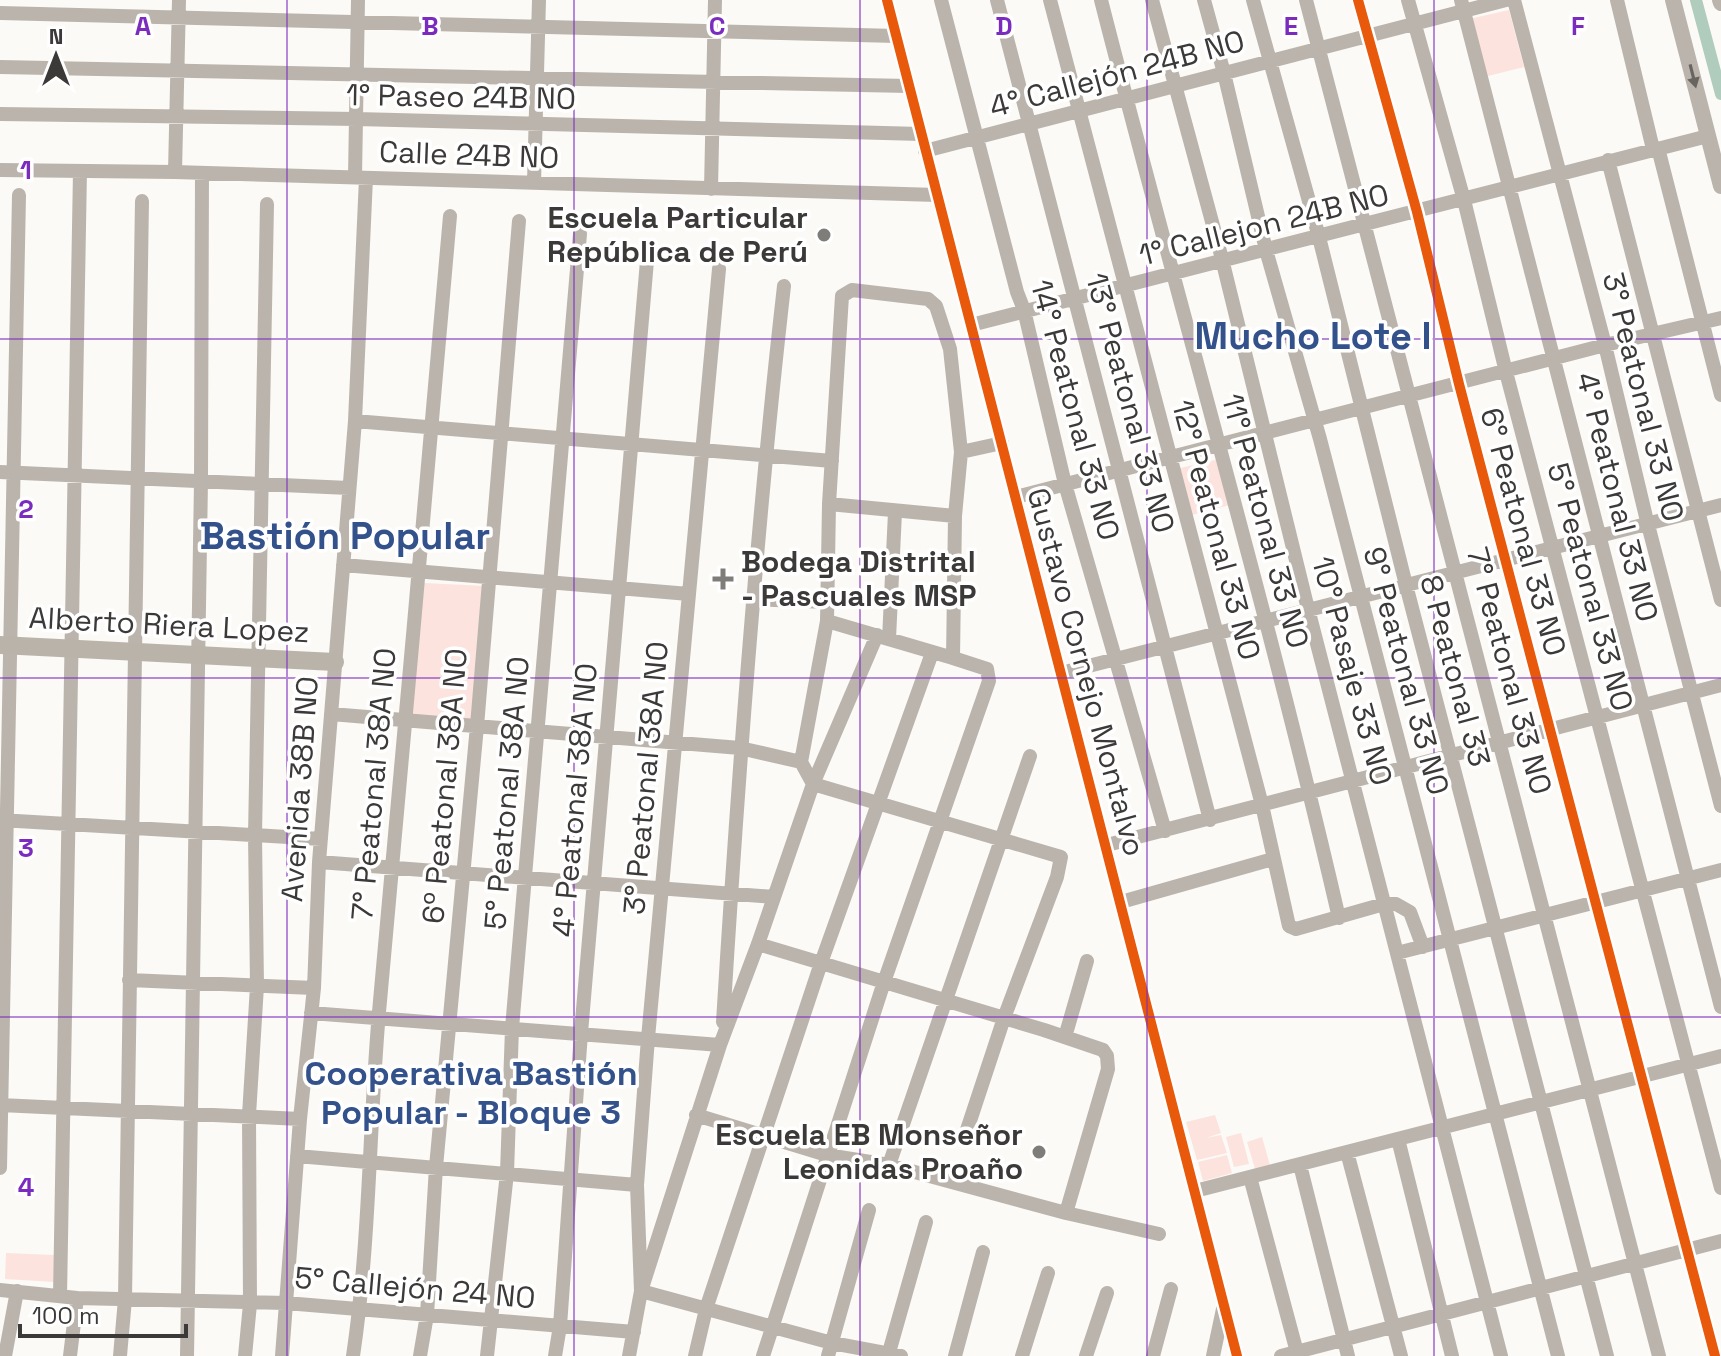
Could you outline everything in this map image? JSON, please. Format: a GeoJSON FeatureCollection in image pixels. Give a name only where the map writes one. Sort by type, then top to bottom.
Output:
{"type":"FeatureCollection","features":[{"type":"Feature","properties":{"kind":"main road","name":"Alberto Riera Lopez"},"geometry":{"type":"LineString","coordinates":[[5,645],[335,662]]}},
{"type":"Feature","properties":{"kind":"street"},"geometry":{"type":"LineString","coordinates":[[175,172],[179,0]]}},
{"type":"Feature","properties":{"kind":"street","name":"Avenida 38B NO"},"geometry":{"type":"LineString","coordinates":[[282,1356],[300,1119],[314,988],[319,862],[355,421],[360,178],[358,0]]}},
{"type":"Feature","properties":{"kind":"street"},"geometry":{"type":"LineString","coordinates":[[534,183],[539,0]]}},
{"type":"Feature","properties":{"kind":"street"},"geometry":{"type":"LineString","coordinates":[[711,189],[715,0]]}},
{"type":"Feature","properties":{"kind":"street","name":"Gustavo Cornejo Montalvo"},"geometry":{"type":"LineString","coordinates":[[887,0],[1237,1356]]}},
{"type":"Feature","properties":{"kind":"street","name":"14° Peatonal 33 NO"},"geometry":{"type":"LineString","coordinates":[[941,0],[1024,310],[1065,484],[1165,831]]}},
{"type":"Feature","properties":{"kind":"street","name":"13° Peatonal 33 NO"},"geometry":{"type":"LineString","coordinates":[[997,0],[1210,820]]}},
{"type":"Feature","properties":{"kind":"street","name":"12° Peatonal 33 NO"},"geometry":{"type":"LineString","coordinates":[[1050,0],[1262,805],[1289,926],[1296,929],[1339,918]]}},
{"type":"Feature","properties":{"kind":"street","name":"11° Peatonal 33 NO"},"geometry":{"type":"LineString","coordinates":[[1101,0],[1310,793],[1339,918]]}},
{"type":"Feature","properties":{"kind":"street","name":"10° Pasaje 33 NO"},"geometry":{"type":"LineString","coordinates":[[1152,0],[1222,262],[1501,1356]]}},
{"type":"Feature","properties":{"kind":"street","name":"9° Peatonal 33 NO"},"geometry":{"type":"LineString","coordinates":[[1204,0],[1266,250],[1314,421],[1558,1356]]}},
{"type":"Feature","properties":{"kind":"street","name":"8 Peatonal 33"},"geometry":{"type":"LineString","coordinates":[[1253,0],[1319,237],[1450,756],[1607,1356]]}},
{"type":"Feature","properties":{"kind":"street","name":"7° Peatonal 33 NO"},"geometry":{"type":"LineString","coordinates":[[1306,0],[1659,1356]]}},
{"type":"Feature","properties":{"kind":"street","name":"6° Peatonal 33 NO"},"geometry":{"type":"LineString","coordinates":[[1358,0],[1417,212],[1459,384],[1687,1250]]}},
{"type":"Feature","properties":{"kind":"street","name":"5° Peatonal 33 NO"},"geometry":{"type":"LineString","coordinates":[[1408,0],[1464,200],[1506,372],[1721,1188]]}},
{"type":"Feature","properties":{"kind":"street","name":"4° Callejón 24B NO"},"geometry":{"type":"LineString","coordinates":[[925,151],[1415,24],[1463,6],[1506,0]]}},
{"type":"Feature","properties":{"kind":"street","name":"3° Peatonal 33 NO"},"geometry":{"type":"LineString","coordinates":[[1514,0],[1721,806]]}},
{"type":"Feature","properties":{"kind":"street"},"geometry":{"type":"LineString","coordinates":[[1617,0],[1721,395]]}},
{"type":"Feature","properties":{"kind":"street"},"geometry":{"type":"LineString","coordinates":[[1673,0],[1721,186]]}},
{"type":"Feature","properties":{"kind":"street","name":"4° Peatonal 33 NO"},"geometry":{"type":"LineString","coordinates":[[1463,6],[1721,1007]]}},
{"type":"Feature","properties":{"kind":"street"},"geometry":{"type":"LineString","coordinates":[[0,13],[896,36]]}},
{"type":"Feature","properties":{"kind":"street"},"geometry":{"type":"LineString","coordinates":[[0,67],[909,86]]}},
{"type":"Feature","properties":{"kind":"street","name":"1° Paseo 24B NO"},"geometry":{"type":"LineString","coordinates":[[0,114],[357,119],[921,134]]}},
{"type":"Feature","properties":{"kind":"street","name":"1° Callejon 24B NO"},"geometry":{"type":"LineString","coordinates":[[971,325],[1708,136]]}},
{"type":"Feature","properties":{"kind":"street"},"geometry":{"type":"LineString","coordinates":[[1608,160],[1721,600]]}},
{"type":"Feature","properties":{"kind":"street","name":"Calle 24B NO"},"geometry":{"type":"LineString","coordinates":[[0,170],[175,172],[937,195]]}},
{"type":"Feature","properties":{"kind":"street"},"geometry":{"type":"LineString","coordinates":[[60,1296],[80,171]]}},
{"type":"Feature","properties":{"kind":"street"},"geometry":{"type":"LineString","coordinates":[[187,1356],[201,481],[202,173]]}},
{"type":"Feature","properties":{"kind":"street"},"geometry":{"type":"LineString","coordinates":[[0,1168],[7,472],[19,195]]}},
{"type":"Feature","properties":{"kind":"street"},"geometry":{"type":"LineString","coordinates":[[120,1356],[125,1299],[142,201]]}},
{"type":"Feature","properties":{"kind":"street"},"geometry":{"type":"LineString","coordinates":[[245,1356],[250,1304],[249,1115],[257,986],[255,835],[267,204]]}},
{"type":"Feature","properties":{"kind":"street","name":"7° Peatonal 38A NO"},"geometry":{"type":"LineString","coordinates":[[353,1356],[360,1308],[379,1018],[450,216]]}},
{"type":"Feature","properties":{"kind":"street","name":"6º Peatonal 38A NO"},"geometry":{"type":"LineString","coordinates":[[420,1356],[427,1315],[436,1167],[519,221]]}},
{"type":"Feature","properties":{"kind":"street","name":"5° Peatonal 38A NO"},"geometry":{"type":"LineString","coordinates":[[487,1356],[507,1173],[512,1028],[580,234]]}},
{"type":"Feature","properties":{"kind":"street","name":"4° Peatonal 38A NO"},"geometry":{"type":"LineString","coordinates":[[555,1356],[560,1326],[581,1033],[648,249]]}},
{"type":"Feature","properties":{"kind":"street","name":"3° Peatonal 38A NO"},"geometry":{"type":"LineString","coordinates":[[641,1291],[637,1185],[648,1038],[719,269]]}},
{"type":"Feature","properties":{"kind":"street"},"geometry":{"type":"LineString","coordinates":[[311,1013],[721,1042],[751,599],[784,286]]}},
{"type":"Feature","properties":{"kind":"street"},"geometry":{"type":"LineString","coordinates":[[953,658],[955,516],[961,452],[950,349],[933,300],[852,290],[842,296],[829,504],[827,621],[801,762],[813,784],[1061,857],[1057,877],[1004,1018],[964,1139]]}},
{"type":"Feature","properties":{"kind":"street"},"geometry":{"type":"LineString","coordinates":[[1016,497],[1721,318]]}},
{"type":"Feature","properties":{"kind":"street"},"geometry":{"type":"LineString","coordinates":[[950,349],[976,344]]}},
{"type":"Feature","properties":{"kind":"street"},"geometry":{"type":"LineString","coordinates":[[355,421],[832,461]]}},
{"type":"Feature","properties":{"kind":"street"},"geometry":{"type":"LineString","coordinates":[[961,452],[1002,443]]}},
{"type":"Feature","properties":{"kind":"street"},"geometry":{"type":"LineString","coordinates":[[7,472],[349,488]]}},
{"type":"Feature","properties":{"kind":"street"},"geometry":{"type":"LineString","coordinates":[[829,504],[955,516]]}},
{"type":"Feature","properties":{"kind":"street"},"geometry":{"type":"LineString","coordinates":[[1061,673],[1721,505]]}},
{"type":"Feature","properties":{"kind":"street"},"geometry":{"type":"LineString","coordinates":[[883,637],[895,512]]}},
{"type":"Feature","properties":{"kind":"street"},"geometry":{"type":"LineString","coordinates":[[343,565],[689,594]]}},
{"type":"Feature","properties":{"kind":"street"},"geometry":{"type":"LineString","coordinates":[[751,599],[828,602]]}},
{"type":"Feature","properties":{"kind":"street"},"geometry":{"type":"LineString","coordinates":[[763,1356],[884,982],[989,681],[987,669],[827,621]]}},
{"type":"Feature","properties":{"kind":"street","name":"3° Peatonal 38A NO"},"geometry":{"type":"LineString","coordinates":[[629,1356],[641,1291],[721,1042],[813,784],[883,637]]}},
{"type":"Feature","properties":{"kind":"street"},"geometry":{"type":"LineString","coordinates":[[695,1356],[706,1309],[821,963],[932,653]]}},
{"type":"Feature","properties":{"kind":"street"},"geometry":{"type":"LineString","coordinates":[[1107,845],[1721,685]]}},
{"type":"Feature","properties":{"kind":"street"},"geometry":{"type":"LineString","coordinates":[[331,714],[740,748],[801,762]]}},
{"type":"Feature","properties":{"kind":"street"},"geometry":{"type":"LineString","coordinates":[[889,1165],[1030,756]]}},
{"type":"Feature","properties":{"kind":"street"},"geometry":{"type":"LineString","coordinates":[[3,820],[321,839]]}},
{"type":"Feature","properties":{"kind":"street"},"geometry":{"type":"LineString","coordinates":[[1121,902],[1273,859]]}},
{"type":"Feature","properties":{"kind":"street"},"geometry":{"type":"LineString","coordinates":[[319,862],[774,897]]}},
{"type":"Feature","properties":{"kind":"street"},"geometry":{"type":"LineString","coordinates":[[1397,953],[1721,870]]}},
{"type":"Feature","properties":{"kind":"street"},"geometry":{"type":"LineString","coordinates":[[1339,918],[1384,904],[1396,904],[1410,912],[1423,947]]}},
{"type":"Feature","properties":{"kind":"street"},"geometry":{"type":"LineString","coordinates":[[758,944],[1103,1050],[1108,1069],[1066,1213]]}},
{"type":"Feature","properties":{"kind":"street"},"geometry":{"type":"LineString","coordinates":[[1065,1037],[1087,961]]}},
{"type":"Feature","properties":{"kind":"street"},"geometry":{"type":"LineString","coordinates":[[129,980],[314,988]]}},
{"type":"Feature","properties":{"kind":"street"},"geometry":{"type":"LineString","coordinates":[[1195,1191],[1721,1056]]}},
{"type":"Feature","properties":{"kind":"street"},"geometry":{"type":"LineString","coordinates":[[1,1105],[300,1119]]}},
{"type":"Feature","properties":{"kind":"street"},"geometry":{"type":"LineString","coordinates":[[696,1115],[827,1155],[889,1165],[1066,1213],[1159,1234]]}},
{"type":"Feature","properties":{"kind":"street"},"geometry":{"type":"LineString","coordinates":[[1398,1139],[1452,1356]]}},
{"type":"Feature","properties":{"kind":"street"},"geometry":{"type":"LineString","coordinates":[[1347,1152],[1401,1356]]}},
{"type":"Feature","properties":{"kind":"street"},"geometry":{"type":"LineString","coordinates":[[297,1156],[637,1185]]}},
{"type":"Feature","properties":{"kind":"street"},"geometry":{"type":"LineString","coordinates":[[1300,1165],[1348,1356]]}},
{"type":"Feature","properties":{"kind":"street"},"geometry":{"type":"LineString","coordinates":[[1250,1177],[1297,1354]]}},
{"type":"Feature","properties":{"kind":"street"},"geometry":{"type":"LineString","coordinates":[[830,1349],[869,1210]]}},
{"type":"Feature","properties":{"kind":"street"},"geometry":{"type":"LineString","coordinates":[[641,1291],[771,1327],[830,1349],[893,1355],[926,1222]]}},
{"type":"Feature","properties":{"kind":"street"},"geometry":{"type":"LineString","coordinates":[[1281,1356],[1721,1241]]}},
{"type":"Feature","properties":{"kind":"street"},"geometry":{"type":"LineString","coordinates":[[1687,1250],[1715,1356]]}},
{"type":"Feature","properties":{"kind":"street"},"geometry":{"type":"LineString","coordinates":[[955,1356],[983,1252]]}},
{"type":"Feature","properties":{"kind":"street"},"geometry":{"type":"LineString","coordinates":[[1022,1356],[1048,1273]]}},
{"type":"Feature","properties":{"kind":"street"},"geometry":{"type":"LineString","coordinates":[[1153,1356],[1171,1289]]}},
{"type":"Feature","properties":{"kind":"street","name":"5° Callejón 24 NO"},"geometry":{"type":"LineString","coordinates":[[0,1290],[77,1298],[286,1303],[634,1332]]}},
{"type":"Feature","properties":{"kind":"street"},"geometry":{"type":"LineString","coordinates":[[5,1356],[17,1291]]}},
{"type":"Feature","properties":{"kind":"street"},"geometry":{"type":"LineString","coordinates":[[1086,1356],[1107,1293]]}},
{"type":"Feature","properties":{"kind":"street"},"geometry":{"type":"LineString","coordinates":[[70,1356],[77,1298]]}},
{"type":"Feature","properties":{"kind":"street"},"geometry":{"type":"LineString","coordinates":[[1213,1356],[1224,1305]]}},
{"type":"Feature","properties":{"kind":"shaded area"},"geometry":{"type":"Polygon","coordinates":[[[1509,10],[1524,67],[1484,77],[1469,19],[1509,10]]]}},
{"type":"Feature","properties":{"kind":"shaded area"},"geometry":{"type":"Polygon","coordinates":[[[1219,459],[1230,505],[1188,516],[1176,469],[1219,459]]]}},
{"type":"Feature","properties":{"kind":"shaded area"},"geometry":{"type":"Polygon","coordinates":[[[424,583],[485,586],[473,721],[411,716],[424,583]]]}},
{"type":"Feature","properties":{"kind":"shaded area"},"geometry":{"type":"Polygon","coordinates":[[[1215,1115],[1221,1133],[1206,1138],[1221,1135],[1227,1153],[1197,1160],[1186,1122],[1215,1115]]]}},
{"type":"Feature","properties":{"kind":"shaded area"},"geometry":{"type":"Polygon","coordinates":[[[1241,1133],[1249,1164],[1234,1167],[1226,1137],[1241,1133]]]}},
{"type":"Feature","properties":{"kind":"shaded area"},"geometry":{"type":"Polygon","coordinates":[[[1262,1137],[1271,1169],[1256,1172],[1247,1142],[1262,1137]]]}},
{"type":"Feature","properties":{"kind":"shaded area"},"geometry":{"type":"Polygon","coordinates":[[[1227,1155],[1232,1173],[1203,1181],[1198,1162],[1227,1155]]]}},
{"type":"Feature","properties":{"kind":"shaded area"},"geometry":{"type":"Polygon","coordinates":[[[6,1253],[54,1255],[54,1282],[5,1279],[6,1253]]]}},
{"type":"Feature","properties":{"kind":"waterway"},"geometry":{"type":"LineString","coordinates":[[1696,0],[1721,94]]}},
{"type":"Feature","properties":{"kind":"cycle path"},"geometry":{"type":"LineString","coordinates":[[887,0],[1237,1356]]}},
{"type":"Feature","properties":{"kind":"cycle path"},"geometry":{"type":"LineString","coordinates":[[1358,0],[1417,212],[1459,384],[1715,1356]]}},
{"type":"Feature","properties":{"kind":"place","name":"Escuela Particular República de Perú"},"geometry":{"type":"Point","coordinates":[824,235]}},
{"type":"Feature","properties":{"kind":"place","name":"Bodega Distrital - Pascuales MSP"},"geometry":{"type":"Point","coordinates":[723,579]}},
{"type":"Feature","properties":{"kind":"place","name":"Escuela EB Monseñor Leonidas Proaño"},"geometry":{"type":"Point","coordinates":[1039,1152]}},
{"type":"Feature","properties":{"kind":"district","name":"Mucho Lote I"},"geometry":{"type":"Point","coordinates":[1313,336]}},
{"type":"Feature","properties":{"kind":"district","name":"Bastión Popular"},"geometry":{"type":"Point","coordinates":[345,536]}},
{"type":"Feature","properties":{"kind":"district","name":"Cooperativa Bastión Popular - Bloque 3"},"geometry":{"type":"Point","coordinates":[471,1092]}}]}
